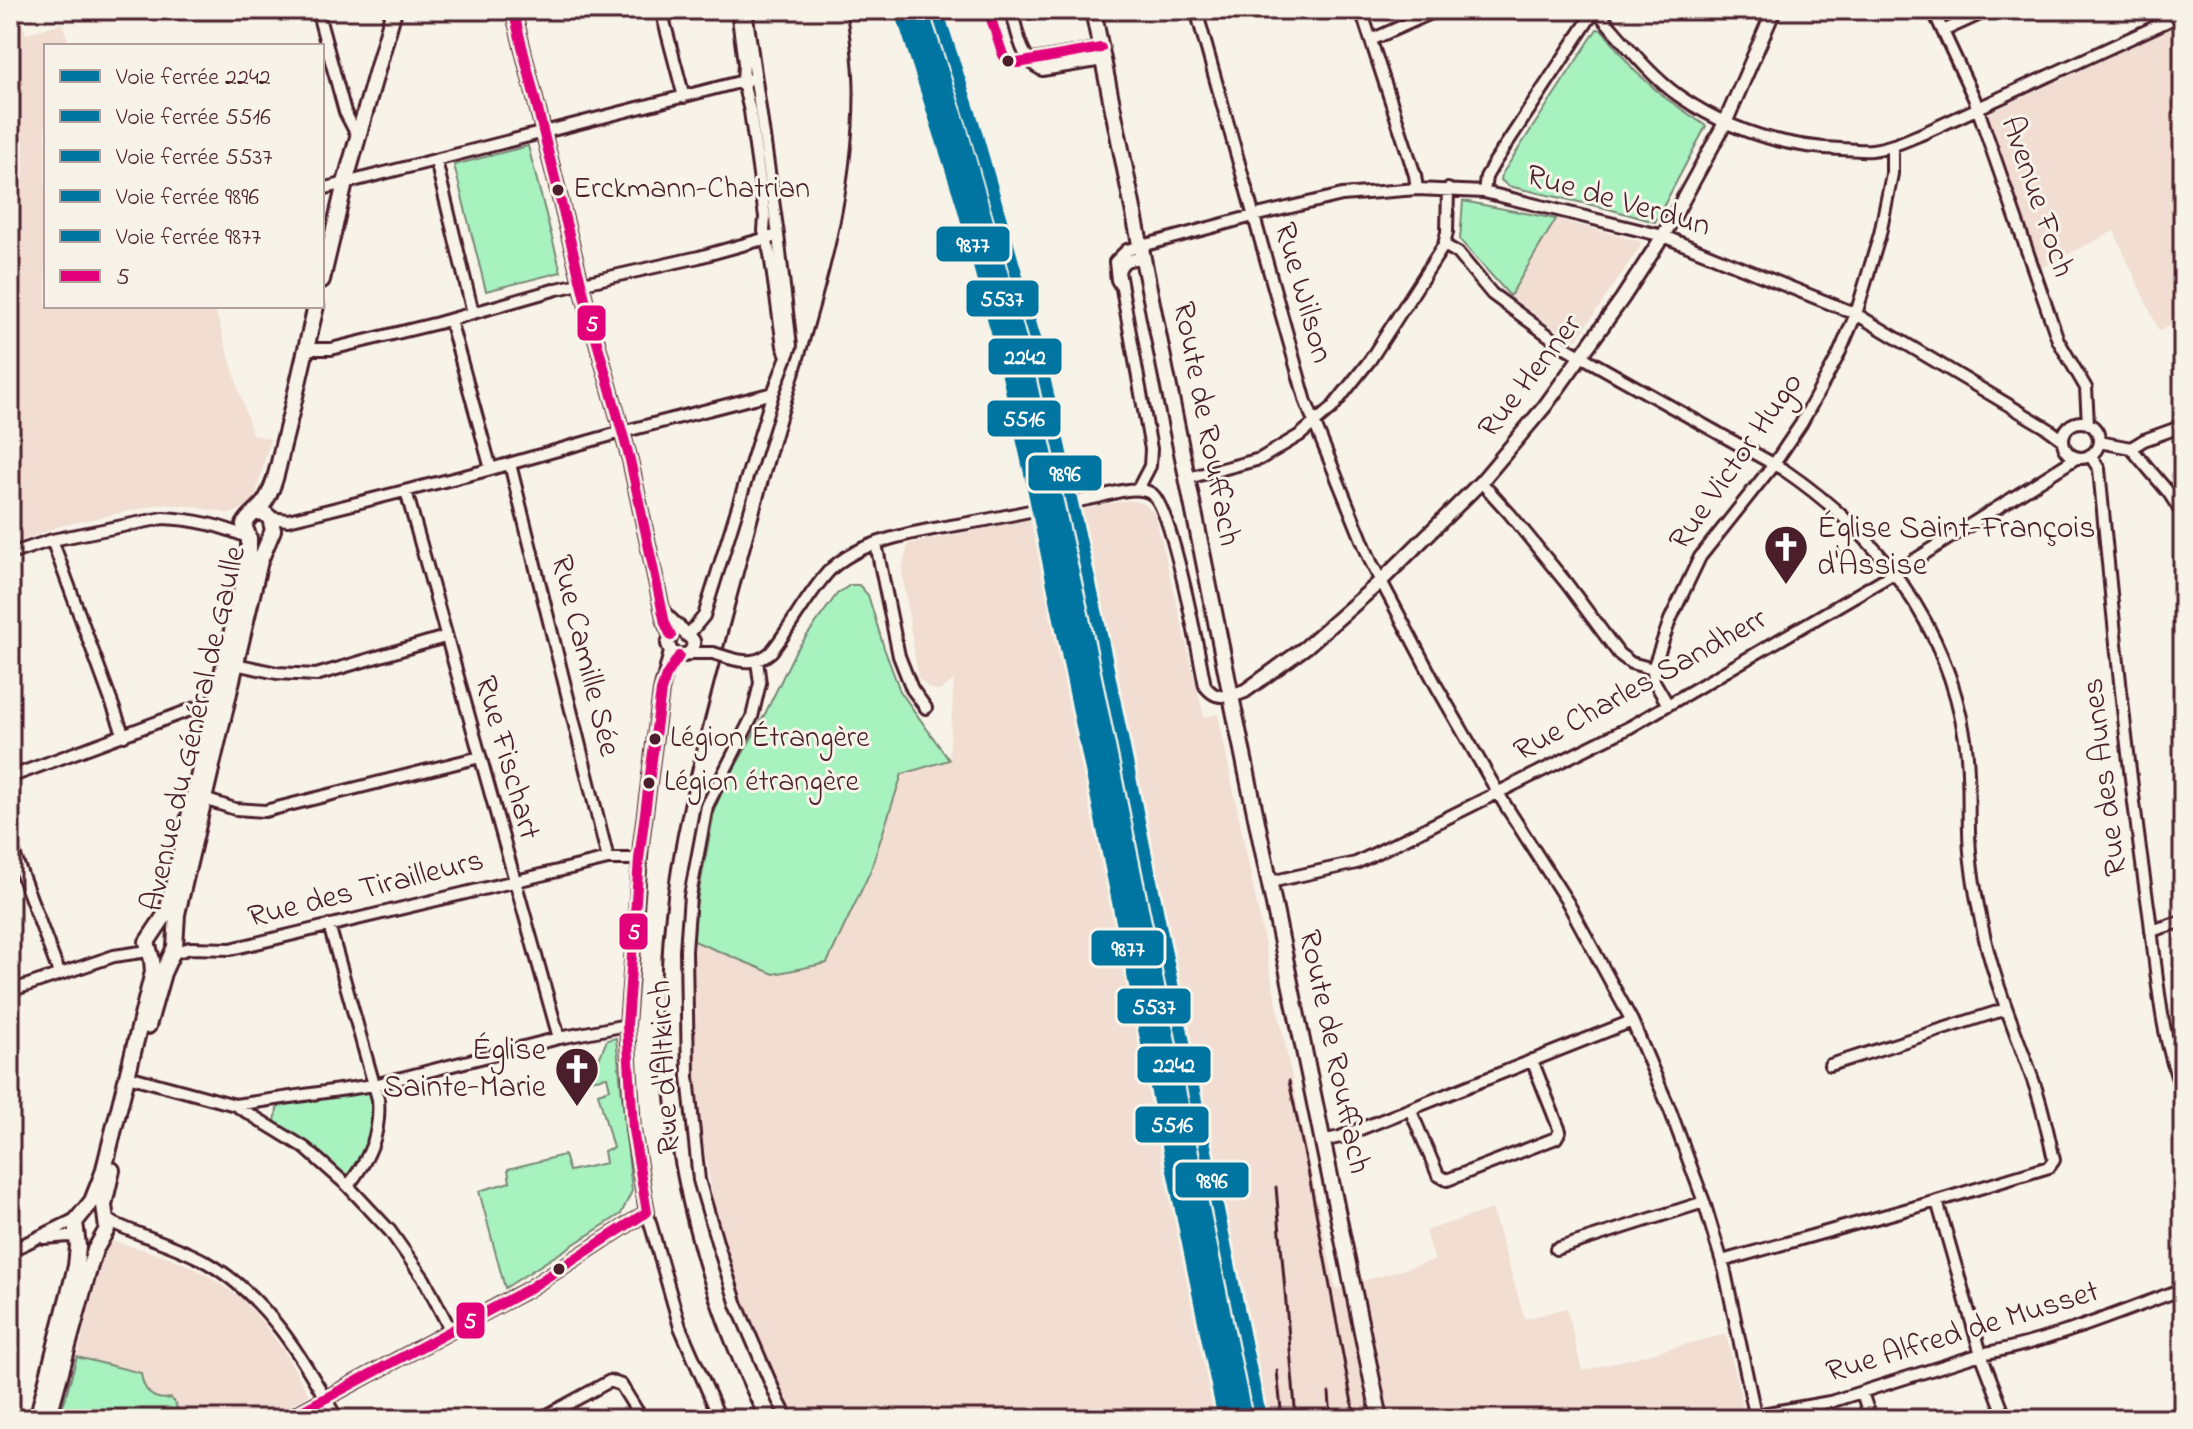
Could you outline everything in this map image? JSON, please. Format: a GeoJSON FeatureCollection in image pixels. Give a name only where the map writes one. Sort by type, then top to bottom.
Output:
{"type":"FeatureCollection","features":[{"type":"Feature","properties":{"kind":"main road"},"geometry":{"type":"LineString","coordinates":[[324,272],[345,183],[394,10]]}},
{"type":"Feature","properties":{"kind":"main road","name":"Route de Rouffach"},"geometry":{"type":"LineString","coordinates":[[1093,10],[1380,1419]]}},
{"type":"Feature","properties":{"kind":"main road","name":"Avenue du Général de Gaulle"},"geometry":{"type":"LineString","coordinates":[[105,1219],[104,1205],[159,985],[173,946],[177,914],[260,561],[261,520],[316,308]]}},
{"type":"Feature","properties":{"kind":"main road"},"geometry":{"type":"LineString","coordinates":[[249,538],[262,541],[261,520]]}},
{"type":"Feature","properties":{"kind":"main road","name":"Avenue du Général de Gaulle"},"geometry":{"type":"LineString","coordinates":[[152,933],[167,912],[249,557],[249,538],[244,525],[261,520]]}},
{"type":"Feature","properties":{"kind":"main road"},"geometry":{"type":"LineString","coordinates":[[166,930],[173,946],[160,958],[148,951],[147,942],[152,933],[166,930]]}},
{"type":"Feature","properties":{"kind":"main road","name":"Avenue du Général de Gaulle"},"geometry":{"type":"LineString","coordinates":[[80,1216],[94,1196],[103,1173],[153,972],[148,951]]}},
{"type":"Feature","properties":{"kind":"main road"},"geometry":{"type":"LineString","coordinates":[[37,1419],[76,1266],[78,1238],[74,1228],[80,1216],[97,1212],[105,1219],[107,1229],[91,1262],[48,1419]]}},
{"type":"Feature","properties":{"kind":"main road"},"geometry":{"type":"LineString","coordinates":[[78,1238],[87,1243],[102,1239]]}},
{"type":"Feature","properties":{"kind":"street"},"geometry":{"type":"LineString","coordinates":[[317,10],[345,112],[358,137]]}},
{"type":"Feature","properties":{"kind":"street"},"geometry":{"type":"LineString","coordinates":[[513,10],[581,283],[622,432],[665,623],[682,643],[741,662],[757,661],[771,652],[830,571],[846,557],[876,544],[1138,489]]}},
{"type":"Feature","properties":{"kind":"street"},"geometry":{"type":"LineString","coordinates":[[661,10],[684,97]]}},
{"type":"Feature","properties":{"kind":"street"},"geometry":{"type":"LineString","coordinates":[[737,10],[744,63],[743,82],[765,217],[765,239],[787,356]]}},
{"type":"Feature","properties":{"kind":"street"},"geometry":{"type":"LineString","coordinates":[[720,1419],[680,1327],[647,1212],[633,1130],[627,1025],[639,859],[661,691],[682,643],[704,616],[773,393],[791,346],[746,10]]}},
{"type":"Feature","properties":{"kind":"street"},"geometry":{"type":"LineString","coordinates":[[1011,10],[1028,61],[1102,54]]}},
{"type":"Feature","properties":{"kind":"street","name":"Rue Wilson"},"geometry":{"type":"LineString","coordinates":[[1196,10],[1306,402],[1381,581],[1437,687],[1498,793],[1568,903],[1632,1021],[1670,1110],[1704,1202],[1722,1261],[1756,1417]]}},
{"type":"Feature","properties":{"kind":"street"},"geometry":{"type":"LineString","coordinates":[[1361,10],[1417,189]]}},
{"type":"Feature","properties":{"kind":"street"},"geometry":{"type":"LineString","coordinates":[[1371,40],[1438,10]]}},
{"type":"Feature","properties":{"kind":"street"},"geometry":{"type":"LineString","coordinates":[[1484,192],[1486,177],[1494,163],[1598,10],[1648,70],[1677,95],[1725,123],[1803,145],[1871,150],[1892,146],[1977,109],[2183,14]]}},
{"type":"Feature","properties":{"kind":"street","name":"Rue Henner"},"geometry":{"type":"LineString","coordinates":[[1231,696],[1245,691],[1306,647],[1381,581],[1481,482],[1545,406],[1663,236],[1725,123],[1774,10]]}},
{"type":"Feature","properties":{"kind":"street","name":"Avenue Foch"},"geometry":{"type":"LineString","coordinates":[[1933,10],[1977,109],[2058,340],[2086,388],[2083,422]]}},
{"type":"Feature","properties":{"kind":"street"},"geometry":{"type":"LineString","coordinates":[[1943,31],[1989,10]]}},
{"type":"Feature","properties":{"kind":"street"},"geometry":{"type":"LineString","coordinates":[[324,188],[755,78]]}},
{"type":"Feature","properties":{"kind":"street","name":"Rue Victor Hugo"},"geometry":{"type":"LineString","coordinates":[[1653,669],[1670,620],[1700,557],[1774,464],[1801,424],[1823,386],[1856,314],[1880,234],[1892,174],[1892,146]]}},
{"type":"Feature","properties":{"kind":"street"},"geometry":{"type":"LineString","coordinates":[[436,161],[473,313]]}},
{"type":"Feature","properties":{"kind":"street","name":"Rue de Verdun"},"geometry":{"type":"LineString","coordinates":[[1142,252],[1253,216],[1342,195],[1417,189],[1484,192],[1663,236],[1856,314],[2047,428],[2063,445]]}},
{"type":"Feature","properties":{"kind":"street"},"geometry":{"type":"LineString","coordinates":[[1188,478],[1260,459],[1300,435],[1332,408],[1370,360],[1444,245],[1448,189]]}},
{"type":"Feature","properties":{"kind":"street"},"geometry":{"type":"LineString","coordinates":[[306,349],[331,349],[778,235]]}},
{"type":"Feature","properties":{"kind":"street"},"geometry":{"type":"LineString","coordinates":[[1444,245],[1458,253],[1492,294],[1581,357],[1774,464],[1817,492],[1857,528],[1921,609],[1940,648],[1955,690],[1966,741],[1969,834],[1976,894],[1991,964],[2035,1086],[2054,1160],[2049,1167],[1722,1261]]}},
{"type":"Feature","properties":{"kind":"street","name":"Route de Rouffach"},"geometry":{"type":"LineString","coordinates":[[1142,252],[1120,261],[1119,272],[1151,449],[1150,466],[1138,489],[1153,494],[1164,512],[1183,580],[1205,686],[1212,695],[1231,696]]}},
{"type":"Feature","properties":{"kind":"street"},"geometry":{"type":"LineString","coordinates":[[450,320],[491,469]]}},
{"type":"Feature","properties":{"kind":"street"},"geometry":{"type":"LineString","coordinates":[[209,526],[261,520],[280,526],[309,515],[773,393]]}},
{"type":"Feature","properties":{"kind":"street"},"geometry":{"type":"LineString","coordinates":[[2047,428],[2066,428],[2083,422],[2095,427],[2099,442],[2090,455],[2076,458],[2063,445]]}},
{"type":"Feature","properties":{"kind":"street"},"geometry":{"type":"LineString","coordinates":[[2131,448],[2183,426]]}},
{"type":"Feature","properties":{"kind":"street"},"geometry":{"type":"LineString","coordinates":[[2058,468],[2066,428]]}},
{"type":"Feature","properties":{"kind":"street"},"geometry":{"type":"LineString","coordinates":[[2099,442],[2131,448],[2169,493],[2183,515]]}},
{"type":"Feature","properties":{"kind":"street","name":"Rue des Aunes"},"geometry":{"type":"LineString","coordinates":[[2090,455],[2099,469],[2117,660],[2151,931],[2167,1038],[2174,1071],[2183,1092]]}},
{"type":"Feature","properties":{"kind":"street","name":"Rue Charles Sandherr"},"geometry":{"type":"LineString","coordinates":[[1270,882],[1356,863],[1630,727],[1894,573],[2076,458]]}},
{"type":"Feature","properties":{"kind":"street","name":"Rue Camille Sée"},"geometry":{"type":"LineString","coordinates":[[510,464],[608,859]]}},
{"type":"Feature","properties":{"kind":"street"},"geometry":{"type":"LineString","coordinates":[[1481,482],[1567,584],[1619,654],[1631,663],[1653,669],[1654,681],[1668,705]]}},
{"type":"Feature","properties":{"kind":"street","name":"Rue Fischart"},"geometry":{"type":"LineString","coordinates":[[406,491],[559,1038]]}},
{"type":"Feature","properties":{"kind":"street"},"geometry":{"type":"LineString","coordinates":[[10,554],[52,540],[163,518],[234,531],[249,538]]}},
{"type":"Feature","properties":{"kind":"street"},"geometry":{"type":"LineString","coordinates":[[52,540],[124,736]]}},
{"type":"Feature","properties":{"kind":"street"},"geometry":{"type":"LineString","coordinates":[[876,544],[899,656],[912,689],[926,708]]}},
{"type":"Feature","properties":{"kind":"street"},"geometry":{"type":"LineString","coordinates":[[235,664],[277,673],[316,675],[445,637]]}},
{"type":"Feature","properties":{"kind":"street","name":"Rue d'Altkirch"},"geometry":{"type":"LineString","coordinates":[[757,661],[760,683],[752,717],[707,806],[690,896],[686,950],[688,1077],[699,1180],[737,1305],[788,1419]]}},
{"type":"Feature","properties":{"kind":"street"},"geometry":{"type":"LineString","coordinates":[[10,777],[206,704],[214,707]]}},
{"type":"Feature","properties":{"kind":"street"},"geometry":{"type":"LineString","coordinates":[[204,799],[235,809],[265,811],[480,757]]}},
{"type":"Feature","properties":{"kind":"street"},"geometry":{"type":"LineString","coordinates":[[10,843],[59,973]]}},
{"type":"Feature","properties":{"kind":"street","name":"Rue des Tirailleurs"},"geometry":{"type":"LineString","coordinates":[[173,946],[177,951],[231,949],[608,859],[639,859]]}},
{"type":"Feature","properties":{"kind":"street"},"geometry":{"type":"LineString","coordinates":[[2151,931],[2183,921]]}},
{"type":"Feature","properties":{"kind":"street"},"geometry":{"type":"LineString","coordinates":[[329,925],[380,1115],[374,1143],[362,1168],[348,1186]]}},
{"type":"Feature","properties":{"kind":"street"},"geometry":{"type":"LineString","coordinates":[[114,956],[152,933]]}},
{"type":"Feature","properties":{"kind":"street"},"geometry":{"type":"LineString","coordinates":[[10,991],[114,956],[148,951]]}},
{"type":"Feature","properties":{"kind":"street"},"geometry":{"type":"LineString","coordinates":[[1830,1065],[2006,1009]]}},
{"type":"Feature","properties":{"kind":"street"},"geometry":{"type":"LineString","coordinates":[[1322,1141],[1340,1137],[1632,1021]]}},
{"type":"Feature","properties":{"kind":"street"},"geometry":{"type":"LineString","coordinates":[[235,1105],[374,1085],[559,1038],[627,1025]]}},
{"type":"Feature","properties":{"kind":"street"},"geometry":{"type":"LineString","coordinates":[[1410,1109],[1438,1175],[1447,1180],[1556,1138],[1560,1131],[1532,1060]]}},
{"type":"Feature","properties":{"kind":"street"},"geometry":{"type":"LineString","coordinates":[[135,1078],[235,1105],[305,1148],[348,1186],[390,1231],[424,1279],[450,1329]]}},
{"type":"Feature","properties":{"kind":"street"},"geometry":{"type":"LineString","coordinates":[[1937,1201],[1981,1354],[2006,1419]]}},
{"type":"Feature","properties":{"kind":"street"},"geometry":{"type":"LineString","coordinates":[[1556,1249],[1704,1202]]}},
{"type":"Feature","properties":{"kind":"street"},"geometry":{"type":"LineString","coordinates":[[287,1419],[527,1290],[647,1212]]}},
{"type":"Feature","properties":{"kind":"street"},"geometry":{"type":"LineString","coordinates":[[10,1251],[80,1216]]}},
{"type":"Feature","properties":{"kind":"street"},"geometry":{"type":"LineString","coordinates":[[105,1219],[208,1263],[253,1296],[280,1327],[337,1419]]}},
{"type":"Feature","properties":{"kind":"street"},"geometry":{"type":"LineString","coordinates":[[102,1239],[120,1234],[138,1235]]}},
{"type":"Feature","properties":{"kind":"street"},"geometry":{"type":"LineString","coordinates":[[31,1241],[50,1236],[78,1238]]}},
{"type":"Feature","properties":{"kind":"street","name":"Rue Alfred de Musset"},"geometry":{"type":"LineString","coordinates":[[1756,1417],[1862,1393],[1981,1354],[2002,1351],[2057,1334],[2183,1289]]}},
{"type":"Feature","properties":{"kind":"street"},"geometry":{"type":"LineString","coordinates":[[540,1419],[610,1381],[621,1385],[642,1419]]}},
{"type":"Feature","properties":{"kind":"street"},"geometry":{"type":"LineString","coordinates":[[1862,1393],[1871,1419]]}},
{"type":"Feature","properties":{"kind":"shaded area"},"geometry":{"type":"Polygon","coordinates":[[[10,10],[18,10],[26,34],[62,23],[69,44],[44,44],[44,308],[215,308],[252,434],[270,439],[254,502],[232,514],[162,504],[60,526],[10,545],[10,10]]]}},
{"type":"Feature","properties":{"kind":"shaded area"},"geometry":{"type":"Polygon","coordinates":[[[2172,28],[2183,52],[2183,320],[2159,331],[2114,231],[2041,268],[1983,116],[2172,28]]]}},
{"type":"Feature","properties":{"kind":"shaded area"},"geometry":{"type":"Polygon","coordinates":[[[1556,219],[1641,242],[1577,339],[1550,325],[1510,296],[1556,219]]]}},
{"type":"Feature","properties":{"kind":"shaded area"},"geometry":{"type":"Polygon","coordinates":[[[1129,500],[1145,504],[1155,514],[1204,717],[1218,714],[1336,1289],[1435,1260],[1425,1231],[1492,1209],[1525,1319],[1567,1308],[1582,1371],[1726,1334],[1746,1419],[796,1419],[759,1341],[715,1210],[698,1112],[692,1003],[694,941],[774,974],[827,963],[870,872],[902,773],[949,760],[954,680],[939,691],[929,688],[918,678],[902,570],[908,544],[1129,500]]]}},
{"type":"Feature","properties":{"kind":"shaded area"},"geometry":{"type":"Polygon","coordinates":[[[107,1240],[166,1256],[192,1267],[240,1297],[284,1351],[309,1395],[266,1419],[184,1419],[172,1398],[154,1398],[142,1385],[77,1357],[107,1240]]]}},
{"type":"Feature","properties":{"kind":"green space"},"geometry":{"type":"Polygon","coordinates":[[[1597,29],[1602,30],[1634,70],[1664,97],[1706,126],[1655,222],[1508,186],[1501,180],[1597,29]]]}},
{"type":"Feature","properties":{"kind":"green space"},"geometry":{"type":"Polygon","coordinates":[[[528,146],[561,272],[486,291],[454,165],[528,146]]]}},
{"type":"Feature","properties":{"kind":"green space"},"geometry":{"type":"Polygon","coordinates":[[[1463,201],[1556,219],[1510,296],[1460,240],[1463,201]]]}},
{"type":"Feature","properties":{"kind":"green space"},"geometry":{"type":"Polygon","coordinates":[[[850,585],[859,585],[868,595],[900,691],[949,760],[902,774],[870,872],[827,963],[774,974],[694,941],[696,906],[715,808],[795,652],[837,594],[850,585]]]}},
{"type":"Feature","properties":{"kind":"green space"},"geometry":{"type":"Polygon","coordinates":[[[616,1038],[632,1191],[621,1214],[505,1288],[479,1191],[510,1182],[508,1169],[564,1155],[569,1171],[606,1163],[604,1151],[613,1148],[598,1093],[610,1089],[607,1077],[590,1080],[607,1040],[616,1038]]]}},
{"type":"Feature","properties":{"kind":"green space"},"geometry":{"type":"Polygon","coordinates":[[[367,1089],[373,1094],[374,1116],[370,1138],[362,1157],[349,1175],[343,1174],[275,1122],[277,1109],[285,1102],[367,1089]]]}},
{"type":"Feature","properties":{"kind":"green space"},"geometry":{"type":"Polygon","coordinates":[[[77,1357],[141,1373],[150,1394],[171,1398],[184,1419],[59,1419],[77,1357]]]}},
{"type":"Feature","properties":{"kind":"railway"},"geometry":{"type":"LineString","coordinates":[[759,1419],[709,1300],[677,1175],[667,1111],[662,1047],[661,983],[665,918],[673,856],[708,706],[841,219],[853,133],[853,59],[846,10]]}},
{"type":"Feature","properties":{"kind":"railway"},"geometry":{"type":"LineString","coordinates":[[988,220],[1036,359],[1056,434],[1255,1419]]}},
{"type":"Feature","properties":{"kind":"railway"},"geometry":{"type":"LineString","coordinates":[[1289,1081],[1355,1419]]}},
{"type":"Feature","properties":{"kind":"railway"},"geometry":{"type":"LineString","coordinates":[[1276,1187],[1296,1419]]}},
{"type":"Feature","properties":{"kind":"railway"},"geometry":{"type":"LineString","coordinates":[[1277,1371],[1282,1419]]}},
{"type":"Feature","properties":{"kind":"railway"},"geometry":{"type":"LineString","coordinates":[[1329,1393],[1331,1419]]}},
{"type":"Feature","properties":{"kind":"rail line","name":"5537"},"geometry":{"type":"LineString","coordinates":[[915,10],[975,199],[1018,355],[1238,1419]]}},
{"type":"Feature","properties":{"kind":"rail line","name":"2242"},"geometry":{"type":"LineString","coordinates":[[922,10],[960,126],[1024,353],[1084,623],[1246,1419]]}},
{"type":"Feature","properties":{"kind":"rail line","name":"9896"},"geometry":{"type":"LineString","coordinates":[[937,10],[973,122],[1038,350],[1098,620],[1260,1416]]}},
{"type":"Feature","properties":{"kind":"rail line","name":"9877"},"geometry":{"type":"LineString","coordinates":[[902,14],[962,203],[1004,358],[1224,1419]]}},
{"type":"Feature","properties":{"kind":"rail line","name":"5516"},"geometry":{"type":"LineString","coordinates":[[909,14],[947,130],[1010,356],[1070,626],[1232,1419]]}},
{"type":"Feature","properties":{"kind":"transit line","name":"5"},"geometry":{"type":"LineString","coordinates":[[513,10],[586,303],[630,460],[665,623],[671,636]]}},
{"type":"Feature","properties":{"kind":"transit line","name":"5"},"geometry":{"type":"LineString","coordinates":[[988,10],[1003,55],[1008,61],[1018,63],[1101,48]]}},
{"type":"Feature","properties":{"kind":"transit line","name":"5"},"geometry":{"type":"LineString","coordinates":[[647,1212],[633,1130],[627,1025],[639,859],[661,691],[666,676],[679,656]]}},
{"type":"Feature","properties":{"kind":"transit line","name":"5"},"geometry":{"type":"LineString","coordinates":[[287,1419],[527,1290],[647,1212]]}},
{"type":"Feature","properties":{"kind":"place","name":"Erckmann-Chatrian"},"geometry":{"type":"Point","coordinates":[558,190]}},
{"type":"Feature","properties":{"kind":"place","name":"Église Saint-François d'Assise"},"geometry":{"type":"Point","coordinates":[1786,586]}},
{"type":"Feature","properties":{"kind":"place","name":"Légion Étrangère"},"geometry":{"type":"Point","coordinates":[655,739]}},
{"type":"Feature","properties":{"kind":"place","name":"Légion étrangère"},"geometry":{"type":"Point","coordinates":[649,783]}},
{"type":"Feature","properties":{"kind":"place","name":"Église Sainte-Marie"},"geometry":{"type":"Point","coordinates":[577,1108]}}]}
